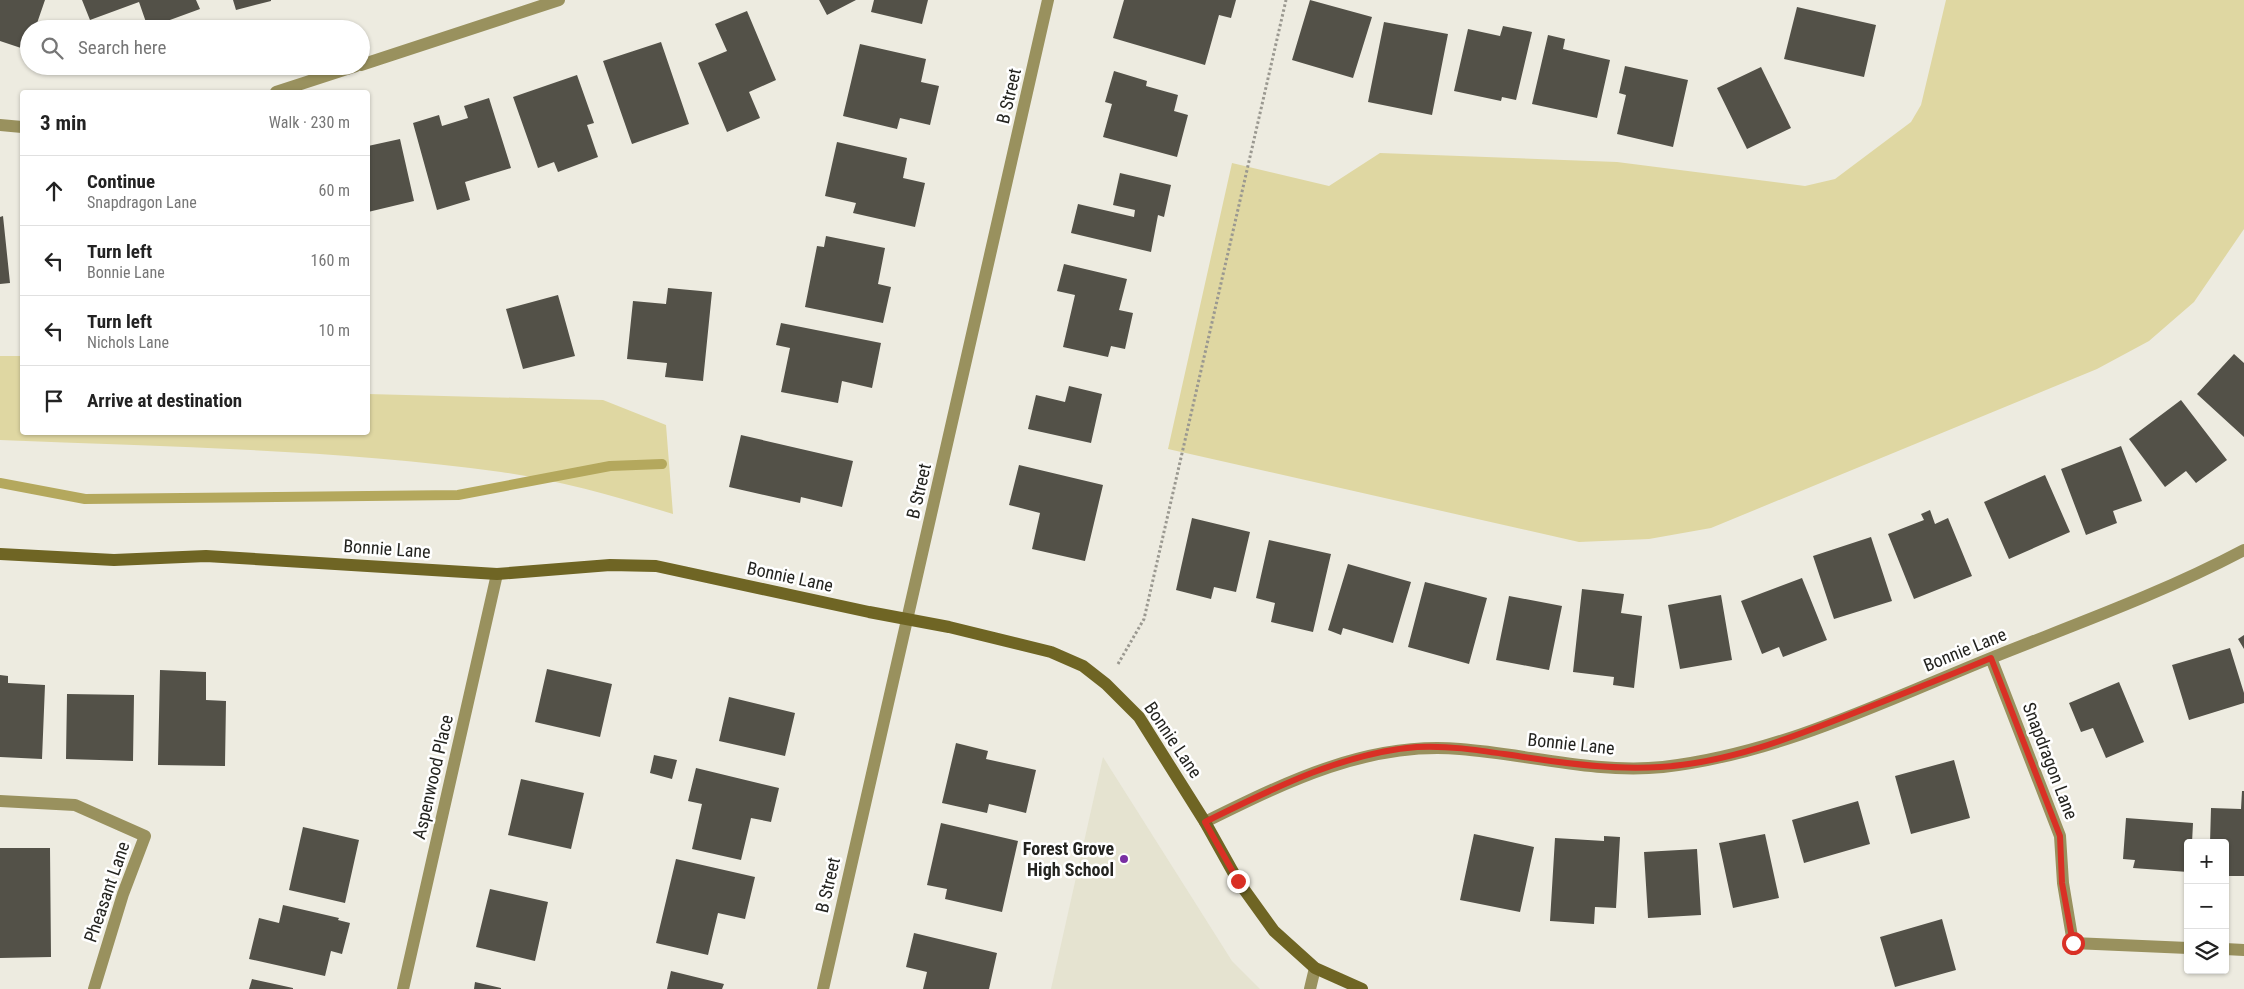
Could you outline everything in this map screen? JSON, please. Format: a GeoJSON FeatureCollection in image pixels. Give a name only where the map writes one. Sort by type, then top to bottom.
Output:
{"type":"FeatureCollection","features":[{"type":"Feature","properties":{"kind":"street"},"geometry":{"type":"LineString","coordinates":[[370,61],[559,0]]}},
{"type":"Feature","properties":{"kind":"street","name":"B Street"},"geometry":{"type":"LineString","coordinates":[[823,989],[1048,0]]}},
{"type":"Feature","properties":{"kind":"street"},"geometry":{"type":"LineString","coordinates":[[282,90],[328,75]]}},
{"type":"Feature","properties":{"kind":"street"},"geometry":{"type":"LineString","coordinates":[[0,125],[20,127]]}},
{"type":"Feature","properties":{"kind":"street","name":"Bonnie Lane"},"geometry":{"type":"LineString","coordinates":[[0,554],[114,560],[206,556],[497,574],[610,565],[656,566],[958,629],[1051,652],[1083,666],[1106,684],[1139,717],[1205,822],[1296,779],[1332,766],[1370,755],[1418,747],[1461,749],[1556,762],[1660,767],[1754,750],[1812,730],[1991,658],[2204,571],[2244,550]]}},
{"type":"Feature","properties":{"kind":"street","name":"Aspenwood Place"},"geometry":{"type":"LineString","coordinates":[[403,989],[497,574]]}},
{"type":"Feature","properties":{"kind":"street","name":"Snapdragon Lane"},"geometry":{"type":"LineString","coordinates":[[1991,658],[2060,836],[2062,883],[2073,943],[2184,948]]}},
{"type":"Feature","properties":{"kind":"street","name":"Pheasant Lane"},"geometry":{"type":"LineString","coordinates":[[0,801],[75,805],[145,836],[123,894],[94,989]]}},
{"type":"Feature","properties":{"kind":"street"},"geometry":{"type":"LineString","coordinates":[[1205,822],[1229,866],[1274,931],[1315,968],[1362,989]]}},
{"type":"Feature","properties":{"kind":"street"},"geometry":{"type":"LineString","coordinates":[[2229,949],[2244,950]]}},
{"type":"Feature","properties":{"kind":"street"},"geometry":{"type":"LineString","coordinates":[[1310,989],[1315,968]]}},
{"type":"Feature","properties":{"kind":"path"},"geometry":{"type":"LineString","coordinates":[[1106,684],[1144,618],[1286,0]]}},
{"type":"Feature","properties":{"kind":"shaded area"},"geometry":{"type":"Polygon","coordinates":[[[1946,0],[2244,0],[2244,229],[2194,302],[2149,341],[2097,369],[1711,528],[1649,539],[1579,542],[1168,449],[1232,163],[1329,186],[1380,153],[1617,162],[1805,186],[1835,179],[1911,122],[1921,105],[1946,0]]]}},
{"type":"Feature","properties":{"kind":"shaded area"},"geometry":{"type":"Polygon","coordinates":[[[0,356],[20,356],[20,435],[370,435],[370,394],[603,400],[666,425],[673,514],[567,484],[523,475],[439,464],[251,450],[0,440],[0,356]]]}},
{"type":"Feature","properties":{"kind":"shaded area","name":"Forest Grove High School"},"geometry":{"type":"Polygon","coordinates":[[[1103,757],[1232,961],[1260,989],[1051,989],[1103,757]]]}},
{"type":"Feature","properties":{"kind":"building"},"geometry":{"type":"Polygon","coordinates":[[[0,0],[45,0],[38,20],[20,20],[20,48],[0,41],[0,0]]]}},
{"type":"Feature","properties":{"kind":"building"},"geometry":{"type":"Polygon","coordinates":[[[82,0],[196,0],[200,9],[170,20],[145,20],[139,2],[90,20],[82,0]]]}},
{"type":"Feature","properties":{"kind":"building"},"geometry":{"type":"Polygon","coordinates":[[[233,0],[271,0],[271,1],[236,10],[233,0]]]}},
{"type":"Feature","properties":{"kind":"building"},"geometry":{"type":"Polygon","coordinates":[[[819,0],[856,0],[827,15],[819,0]]]}},
{"type":"Feature","properties":{"kind":"building"},"geometry":{"type":"Polygon","coordinates":[[[874,0],[928,0],[922,24],[871,12],[874,0]]]}},
{"type":"Feature","properties":{"kind":"building"},"geometry":{"type":"Polygon","coordinates":[[[1124,0],[1236,0],[1231,18],[1219,15],[1205,65],[1113,38],[1124,0]]]}},
{"type":"Feature","properties":{"kind":"building"},"geometry":{"type":"Polygon","coordinates":[[[1310,0],[1372,17],[1353,78],[1292,60],[1310,0]]]}},
{"type":"Feature","properties":{"kind":"building"},"geometry":{"type":"Polygon","coordinates":[[[1797,7],[1876,25],[1864,77],[1784,59],[1797,7]]]}},
{"type":"Feature","properties":{"kind":"building"},"geometry":{"type":"Polygon","coordinates":[[[747,11],[776,80],[749,92],[760,118],[727,132],[698,63],[727,51],[715,24],[747,11]]]}},
{"type":"Feature","properties":{"kind":"building"},"geometry":{"type":"Polygon","coordinates":[[[1384,22],[1448,34],[1432,115],[1368,102],[1384,22]]]}},
{"type":"Feature","properties":{"kind":"building"},"geometry":{"type":"Polygon","coordinates":[[[1503,26],[1532,32],[1516,100],[1502,97],[1501,101],[1454,91],[1468,29],[1500,36],[1503,26]]]}},
{"type":"Feature","properties":{"kind":"building"},"geometry":{"type":"Polygon","coordinates":[[[1548,35],[1565,39],[1563,49],[1610,60],[1597,118],[1532,104],[1548,35]]]}},
{"type":"Feature","properties":{"kind":"building"},"geometry":{"type":"Polygon","coordinates":[[[661,42],[689,124],[632,144],[603,61],[661,42]]]}},
{"type":"Feature","properties":{"kind":"building"},"geometry":{"type":"Polygon","coordinates":[[[860,44],[926,59],[921,82],[939,86],[930,125],[900,118],[897,129],[843,116],[860,44]]]}},
{"type":"Feature","properties":{"kind":"building"},"geometry":{"type":"Polygon","coordinates":[[[1625,66],[1688,80],[1673,147],[1617,134],[1626,95],[1619,93],[1625,66]]]}},
{"type":"Feature","properties":{"kind":"building"},"geometry":{"type":"Polygon","coordinates":[[[1761,67],[1791,128],[1747,149],[1717,88],[1761,67]]]}},
{"type":"Feature","properties":{"kind":"building"},"geometry":{"type":"Polygon","coordinates":[[[1114,71],[1147,81],[1146,86],[1178,95],[1174,111],[1188,115],[1177,157],[1103,137],[1112,104],[1105,102],[1114,71]]]}},
{"type":"Feature","properties":{"kind":"building"},"geometry":{"type":"Polygon","coordinates":[[[577,75],[594,123],[587,125],[598,157],[558,172],[554,162],[538,168],[513,97],[577,75]]]}},
{"type":"Feature","properties":{"kind":"building"},"geometry":{"type":"Polygon","coordinates":[[[489,98],[511,168],[465,182],[470,200],[437,210],[413,123],[439,115],[442,126],[468,118],[464,106],[489,98]]]}},
{"type":"Feature","properties":{"kind":"building"},"geometry":{"type":"Polygon","coordinates":[[[400,139],[414,201],[370,212],[370,146],[400,139]]]}},
{"type":"Feature","properties":{"kind":"building"},"geometry":{"type":"Polygon","coordinates":[[[837,142],[907,158],[903,178],[925,183],[915,227],[853,213],[856,203],[825,196],[837,142]]]}},
{"type":"Feature","properties":{"kind":"building"},"geometry":{"type":"Polygon","coordinates":[[[1120,173],[1171,185],[1164,217],[1158,215],[1151,252],[1071,233],[1078,204],[1134,217],[1135,210],[1113,205],[1120,173]]]}},
{"type":"Feature","properties":{"kind":"building"},"geometry":{"type":"Polygon","coordinates":[[[3,216],[10,283],[0,284],[0,217],[3,216]]]}},
{"type":"Feature","properties":{"kind":"building"},"geometry":{"type":"Polygon","coordinates":[[[826,236],[885,248],[878,284],[891,287],[883,323],[805,307],[817,246],[824,247],[826,236]]]}},
{"type":"Feature","properties":{"kind":"building"},"geometry":{"type":"Polygon","coordinates":[[[1064,264],[1127,279],[1119,310],[1133,313],[1125,349],[1111,346],[1108,357],[1063,347],[1075,295],[1057,291],[1064,264]]]}},
{"type":"Feature","properties":{"kind":"building"},"geometry":{"type":"Polygon","coordinates":[[[668,288],[712,292],[703,381],[665,377],[667,363],[627,359],[633,301],[666,304],[668,288]]]}},
{"type":"Feature","properties":{"kind":"building"},"geometry":{"type":"Polygon","coordinates":[[[558,295],[575,356],[523,369],[506,309],[558,295]]]}},
{"type":"Feature","properties":{"kind":"building"},"geometry":{"type":"Polygon","coordinates":[[[781,323],[881,343],[872,388],[842,381],[838,403],[781,392],[790,348],[776,345],[781,323]]]}},
{"type":"Feature","properties":{"kind":"building"},"geometry":{"type":"Polygon","coordinates":[[[2234,354],[2244,363],[2244,437],[2197,394],[2234,354]]]}},
{"type":"Feature","properties":{"kind":"building"},"geometry":{"type":"Polygon","coordinates":[[[1069,386],[1102,394],[1091,443],[1028,429],[1036,395],[1065,402],[1069,386]]]}},
{"type":"Feature","properties":{"kind":"building"},"geometry":{"type":"Polygon","coordinates":[[[2181,400],[2227,460],[2196,483],[2186,471],[2165,487],[2129,439],[2181,400]]]}},
{"type":"Feature","properties":{"kind":"building"},"geometry":{"type":"Polygon","coordinates":[[[741,435],[853,461],[842,507],[801,497],[800,503],[729,487],[741,435]]]}},
{"type":"Feature","properties":{"kind":"building"},"geometry":{"type":"Polygon","coordinates":[[[2121,446],[2142,501],[2113,511],[2117,523],[2086,535],[2061,469],[2121,446]]]}},
{"type":"Feature","properties":{"kind":"building"},"geometry":{"type":"Polygon","coordinates":[[[1019,465],[1103,485],[1085,561],[1032,549],[1040,513],[1009,505],[1019,465]]]}},
{"type":"Feature","properties":{"kind":"building"},"geometry":{"type":"Polygon","coordinates":[[[2045,475],[2070,532],[2009,559],[1984,502],[2045,475]]]}},
{"type":"Feature","properties":{"kind":"building"},"geometry":{"type":"Polygon","coordinates":[[[1930,510],[1935,524],[1948,518],[1972,576],[1914,599],[1888,534],[1924,520],[1921,514],[1930,510]]]}},
{"type":"Feature","properties":{"kind":"building"},"geometry":{"type":"Polygon","coordinates":[[[1192,518],[1250,532],[1236,592],[1214,587],[1211,599],[1176,590],[1192,518]]]}},
{"type":"Feature","properties":{"kind":"building"},"geometry":{"type":"Polygon","coordinates":[[[1871,537],[1892,601],[1834,619],[1813,556],[1871,537]]]}},
{"type":"Feature","properties":{"kind":"building"},"geometry":{"type":"Polygon","coordinates":[[[1269,540],[1331,554],[1313,632],[1271,622],[1275,603],[1256,598],[1269,540]]]}},
{"type":"Feature","properties":{"kind":"building"},"geometry":{"type":"Polygon","coordinates":[[[1348,564],[1411,582],[1393,643],[1343,628],[1341,635],[1328,630],[1348,564]]]}},
{"type":"Feature","properties":{"kind":"building"},"geometry":{"type":"Polygon","coordinates":[[[1802,578],[1827,640],[1783,657],[1779,647],[1762,654],[1741,601],[1802,578]]]}},
{"type":"Feature","properties":{"kind":"building"},"geometry":{"type":"Polygon","coordinates":[[[1425,582],[1487,598],[1469,664],[1408,647],[1425,582]]]}},
{"type":"Feature","properties":{"kind":"building"},"geometry":{"type":"Polygon","coordinates":[[[1582,589],[1624,594],[1621,613],[1642,616],[1634,688],[1613,685],[1614,677],[1573,672],[1582,589]]]}},
{"type":"Feature","properties":{"kind":"building"},"geometry":{"type":"Polygon","coordinates":[[[1721,595],[1732,660],[1680,669],[1668,605],[1721,595]]]}},
{"type":"Feature","properties":{"kind":"building"},"geometry":{"type":"Polygon","coordinates":[[[1509,596],[1562,606],[1549,670],[1496,660],[1509,596]]]}},
{"type":"Feature","properties":{"kind":"building"},"geometry":{"type":"Polygon","coordinates":[[[2244,635],[2244,649],[2238,639],[2244,635]]]}},
{"type":"Feature","properties":{"kind":"building"},"geometry":{"type":"Polygon","coordinates":[[[2230,648],[2244,693],[2244,703],[2189,720],[2172,665],[2230,648]]]}},
{"type":"Feature","properties":{"kind":"building"},"geometry":{"type":"Polygon","coordinates":[[[547,669],[612,684],[600,737],[535,722],[547,669]]]}},
{"type":"Feature","properties":{"kind":"building"},"geometry":{"type":"Polygon","coordinates":[[[160,670],[206,672],[206,700],[226,701],[225,766],[158,765],[160,670]]]}},
{"type":"Feature","properties":{"kind":"building"},"geometry":{"type":"Polygon","coordinates":[[[0,675],[8,676],[8,683],[45,685],[42,759],[0,757],[0,675]]]}},
{"type":"Feature","properties":{"kind":"building"},"geometry":{"type":"Polygon","coordinates":[[[2119,682],[2144,742],[2106,758],[2093,728],[2081,732],[2069,703],[2119,682]]]}},
{"type":"Feature","properties":{"kind":"building"},"geometry":{"type":"Polygon","coordinates":[[[67,694],[134,695],[133,761],[66,759],[67,694]]]}},
{"type":"Feature","properties":{"kind":"building"},"geometry":{"type":"Polygon","coordinates":[[[729,697],[795,713],[785,756],[719,741],[729,697]]]}},
{"type":"Feature","properties":{"kind":"building"},"geometry":{"type":"Polygon","coordinates":[[[956,743],[988,751],[986,759],[1036,770],[1026,813],[989,804],[987,813],[942,803],[956,743]]]}},
{"type":"Feature","properties":{"kind":"building"},"geometry":{"type":"Polygon","coordinates":[[[654,755],[677,760],[672,779],[650,773],[654,755]]]}},
{"type":"Feature","properties":{"kind":"building"},"geometry":{"type":"Polygon","coordinates":[[[1954,760],[1970,818],[1911,834],[1895,776],[1954,760]]]}},
{"type":"Feature","properties":{"kind":"building"},"geometry":{"type":"Polygon","coordinates":[[[696,768],[779,788],[771,822],[751,818],[741,860],[692,849],[702,804],[688,801],[696,768]]]}},
{"type":"Feature","properties":{"kind":"building"},"geometry":{"type":"Polygon","coordinates":[[[521,779],[584,793],[571,849],[508,835],[521,779]]]}},
{"type":"Feature","properties":{"kind":"building"},"geometry":{"type":"Polygon","coordinates":[[[2242,791],[2244,791],[2244,876],[2229,876],[2229,839],[2210,839],[2211,808],[2241,809],[2242,791]]]}},
{"type":"Feature","properties":{"kind":"building"},"geometry":{"type":"Polygon","coordinates":[[[1858,801],[1870,844],[1804,863],[1792,820],[1858,801]]]}},
{"type":"Feature","properties":{"kind":"building"},"geometry":{"type":"Polygon","coordinates":[[[2126,818],[2193,823],[2192,839],[2184,839],[2184,872],[2133,868],[2135,860],[2123,859],[2126,818]]]}},
{"type":"Feature","properties":{"kind":"building"},"geometry":{"type":"Polygon","coordinates":[[[941,823],[1018,841],[1002,912],[945,899],[947,889],[927,885],[941,823]]]}},
{"type":"Feature","properties":{"kind":"building"},"geometry":{"type":"Polygon","coordinates":[[[303,827],[359,840],[345,903],[289,890],[303,827]]]}},
{"type":"Feature","properties":{"kind":"building"},"geometry":{"type":"Polygon","coordinates":[[[1474,834],[1534,847],[1520,912],[1460,900],[1474,834]]]}},
{"type":"Feature","properties":{"kind":"building"},"geometry":{"type":"Polygon","coordinates":[[[1765,834],[1779,898],[1733,908],[1719,843],[1765,834]]]}},
{"type":"Feature","properties":{"kind":"building"},"geometry":{"type":"Polygon","coordinates":[[[1604,836],[1620,837],[1616,908],[1595,907],[1594,924],[1550,921],[1555,838],[1604,841],[1604,836]]]}},
{"type":"Feature","properties":{"kind":"building"},"geometry":{"type":"Polygon","coordinates":[[[0,848],[50,848],[51,957],[0,958],[0,848]]]}},
{"type":"Feature","properties":{"kind":"building"},"geometry":{"type":"Polygon","coordinates":[[[1697,849],[1701,915],[1648,918],[1644,852],[1697,849]]]}},
{"type":"Feature","properties":{"kind":"building"},"geometry":{"type":"Polygon","coordinates":[[[676,859],[755,877],[745,919],[718,913],[708,955],[656,943],[676,859]]]}},
{"type":"Feature","properties":{"kind":"building"},"geometry":{"type":"Polygon","coordinates":[[[490,889],[548,902],[535,961],[476,947],[490,889]]]}},
{"type":"Feature","properties":{"kind":"building"},"geometry":{"type":"Polygon","coordinates":[[[283,905],[339,918],[338,920],[350,923],[342,954],[331,951],[325,976],[249,959],[259,918],[279,923],[283,905]]]}},
{"type":"Feature","properties":{"kind":"building"},"geometry":{"type":"Polygon","coordinates":[[[1942,919],[1956,970],[1895,987],[1880,937],[1942,919]]]}},
{"type":"Feature","properties":{"kind":"building"},"geometry":{"type":"Polygon","coordinates":[[[914,933],[997,953],[989,989],[923,989],[927,972],[906,967],[914,933]]]}},
{"type":"Feature","properties":{"kind":"building"},"geometry":{"type":"Polygon","coordinates":[[[671,971],[724,984],[722,989],[667,989],[671,971]]]}},
{"type":"Feature","properties":{"kind":"building"},"geometry":{"type":"Polygon","coordinates":[[[252,979],[293,988],[293,989],[249,989],[252,979]]]}},
{"type":"Feature","properties":{"kind":"building"},"geometry":{"type":"Polygon","coordinates":[[[475,982],[501,988],[501,989],[474,989],[475,982]]]}},
{"type":"Feature","properties":{"kind":"waterway"},"geometry":{"type":"LineString","coordinates":[[0,483],[85,499],[458,495],[610,466],[662,464]]}},
{"type":"Feature","properties":{"kind":"place","name":"Forest Grove High School"},"geometry":{"type":"Point","coordinates":[1124,859]}},
{"type":"Feature","properties":{"kind":"route"},"geometry":{"type":"LineString","coordinates":[[1238,881],[1205,822],[1296,779],[1332,766],[1370,755],[1418,747],[1461,749],[1556,762],[1613,766],[1660,767],[1708,760],[1754,750],[1812,730],[1991,658],[2060,836],[2062,883],[2073,943]]}}]}
